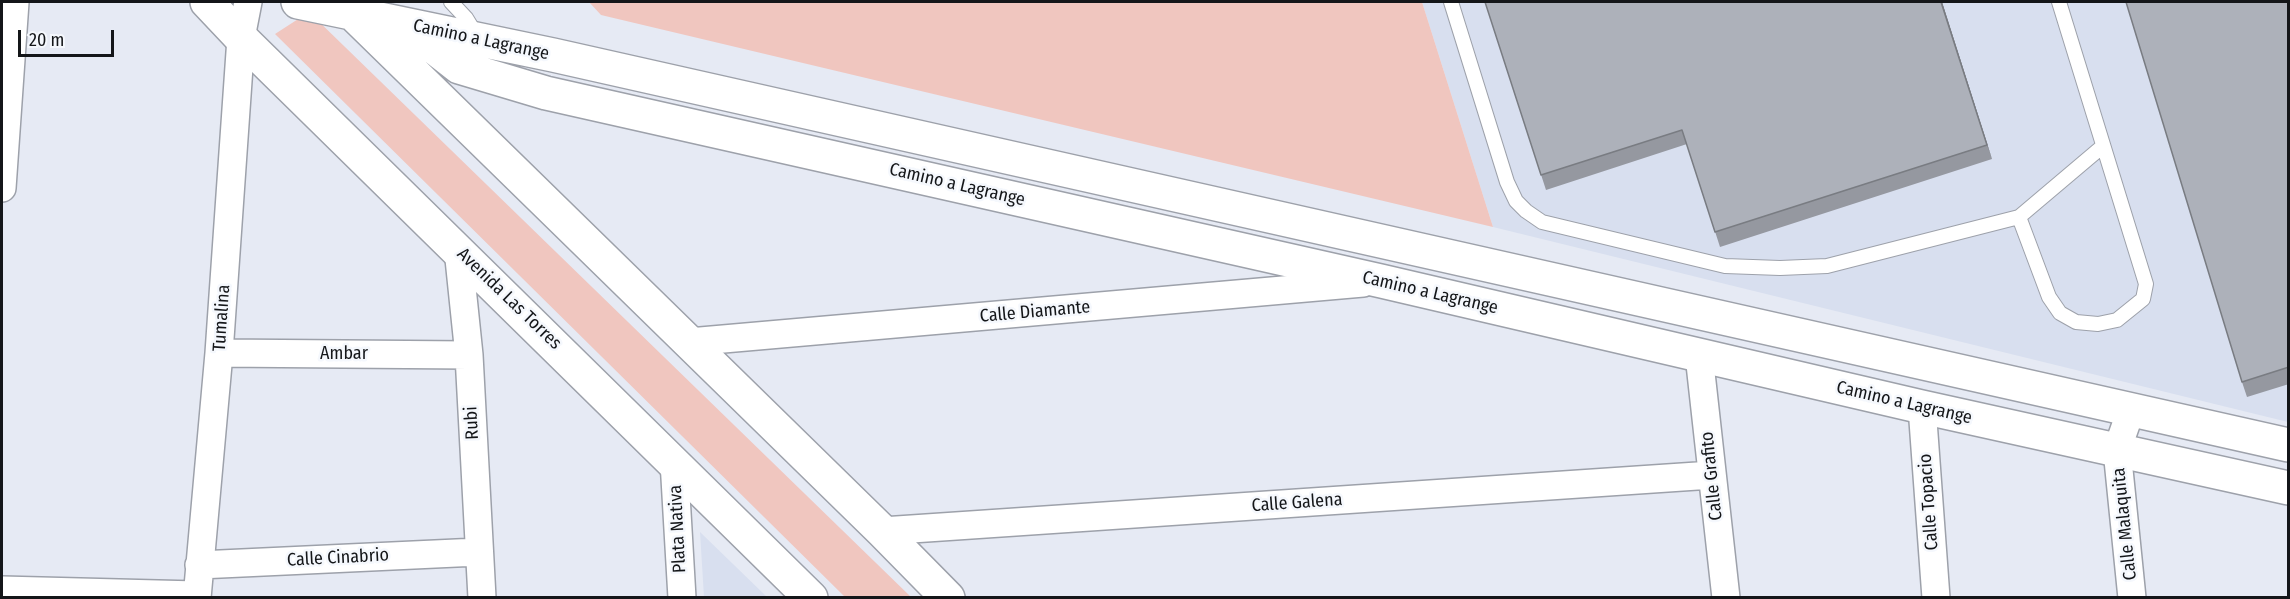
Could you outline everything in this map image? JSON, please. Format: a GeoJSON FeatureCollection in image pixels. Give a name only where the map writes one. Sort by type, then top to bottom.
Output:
{"type":"FeatureCollection","features":[{"type":"Feature","properties":{"kind":"street"},"geometry":{"type":"LineString","coordinates":[[2,188],[15,2]]}},
{"type":"Feature","properties":{"kind":"street","name":"Avenida Las Torres"},"geometry":{"type":"LineString","coordinates":[[207,2],[811,597]]}},
{"type":"Feature","properties":{"kind":"street","name":"Tumalina"},"geometry":{"type":"LineString","coordinates":[[197,596],[219,352],[241,38],[248,2]]}},
{"type":"Feature","properties":{"kind":"street"},"geometry":{"type":"LineString","coordinates":[[298,2],[346,7],[402,22]]}},
{"type":"Feature","properties":{"kind":"street"},"geometry":{"type":"LineString","coordinates":[[346,7],[948,597]]}},
{"type":"Feature","properties":{"kind":"street","name":"Camino a Lagrange"},"geometry":{"type":"LineString","coordinates":[[402,22],[2289,445]]}},
{"type":"Feature","properties":{"kind":"street","name":"Camino a Lagrange"},"geometry":{"type":"LineString","coordinates":[[402,22],[459,67],[546,93],[1381,281],[1922,407],[2289,488]]}},
{"type":"Feature","properties":{"kind":"street","name":"Rubi"},"geometry":{"type":"LineString","coordinates":[[458,249],[469,355],[482,597]]}},
{"type":"Feature","properties":{"kind":"street","name":"Calle Diamante"},"geometry":{"type":"LineString","coordinates":[[689,342],[1381,281]]}},
{"type":"Feature","properties":{"kind":"street","name":"Ambar"},"geometry":{"type":"LineString","coordinates":[[219,352],[469,355]]}},
{"type":"Feature","properties":{"kind":"street","name":"Calle Grafito"},"geometry":{"type":"LineString","coordinates":[[1699,356],[1726,597]]}},
{"type":"Feature","properties":{"kind":"street","name":"Calle Topacio"},"geometry":{"type":"LineString","coordinates":[[1922,407],[1936,597]]}},
{"type":"Feature","properties":{"kind":"street"},"geometry":{"type":"LineString","coordinates":[[2117,450],[2131,410]]}},
{"type":"Feature","properties":{"kind":"street","name":"Calle Malaquita"},"geometry":{"type":"LineString","coordinates":[[2117,450],[2132,597]]}},
{"type":"Feature","properties":{"kind":"street","name":"Plata Nativa"},"geometry":{"type":"LineString","coordinates":[[674,461],[682,597]]}},
{"type":"Feature","properties":{"kind":"street","name":"Calle Galena"},"geometry":{"type":"LineString","coordinates":[[882,531],[1712,475]]}},
{"type":"Feature","properties":{"kind":"street","name":"Calle Cinabrio"},"geometry":{"type":"LineString","coordinates":[[199,565],[478,552]]}},
{"type":"Feature","properties":{"kind":"street"},"geometry":{"type":"LineString","coordinates":[[2,590],[197,596]]}},
{"type":"Feature","properties":{"kind":"lane"},"geometry":{"type":"LineString","coordinates":[[451,2],[466,18],[479,39],[492,77]]}},
{"type":"Feature","properties":{"kind":"lane"},"geometry":{"type":"LineString","coordinates":[[1451,2],[1507,182],[1521,206],[1542,222],[1725,266],[1780,268],[1827,266],[2019,217],[2103,146]]}},
{"type":"Feature","properties":{"kind":"lane"},"geometry":{"type":"LineString","coordinates":[[2019,217],[2049,297],[2060,313],[2076,322],[2098,324],[2117,320],[2143,299],[2146,284],[2059,2]]}},
{"type":"Feature","properties":{"kind":"shaded area"},"geometry":{"type":"Polygon","coordinates":[[[589,2],[1422,2],[1493,227],[601,15],[589,2]]]}},
{"type":"Feature","properties":{"kind":"shaded area"},"geometry":{"type":"Polygon","coordinates":[[[1422,2],[2288,2],[2288,422],[1493,227],[1422,2]]]}},
{"type":"Feature","properties":{"kind":"shaded area"},"geometry":{"type":"Polygon","coordinates":[[[309,12],[911,597],[845,597],[275,34],[309,12]]]}},
{"type":"Feature","properties":{"kind":"shaded area"},"geometry":{"type":"Polygon","coordinates":[[[700,532],[767,597],[704,597],[700,532]]]}},
{"type":"Feature","properties":{"kind":"building"},"geometry":{"type":"Polygon","coordinates":[[[1485,2],[1941,2],[1987,145],[1715,232],[1682,130],[1541,175],[1485,2]]]}},
{"type":"Feature","properties":{"kind":"building"},"geometry":{"type":"Polygon","coordinates":[[[2126,2],[2289,2],[2289,367],[2242,382],[2126,2]]]}}]}
